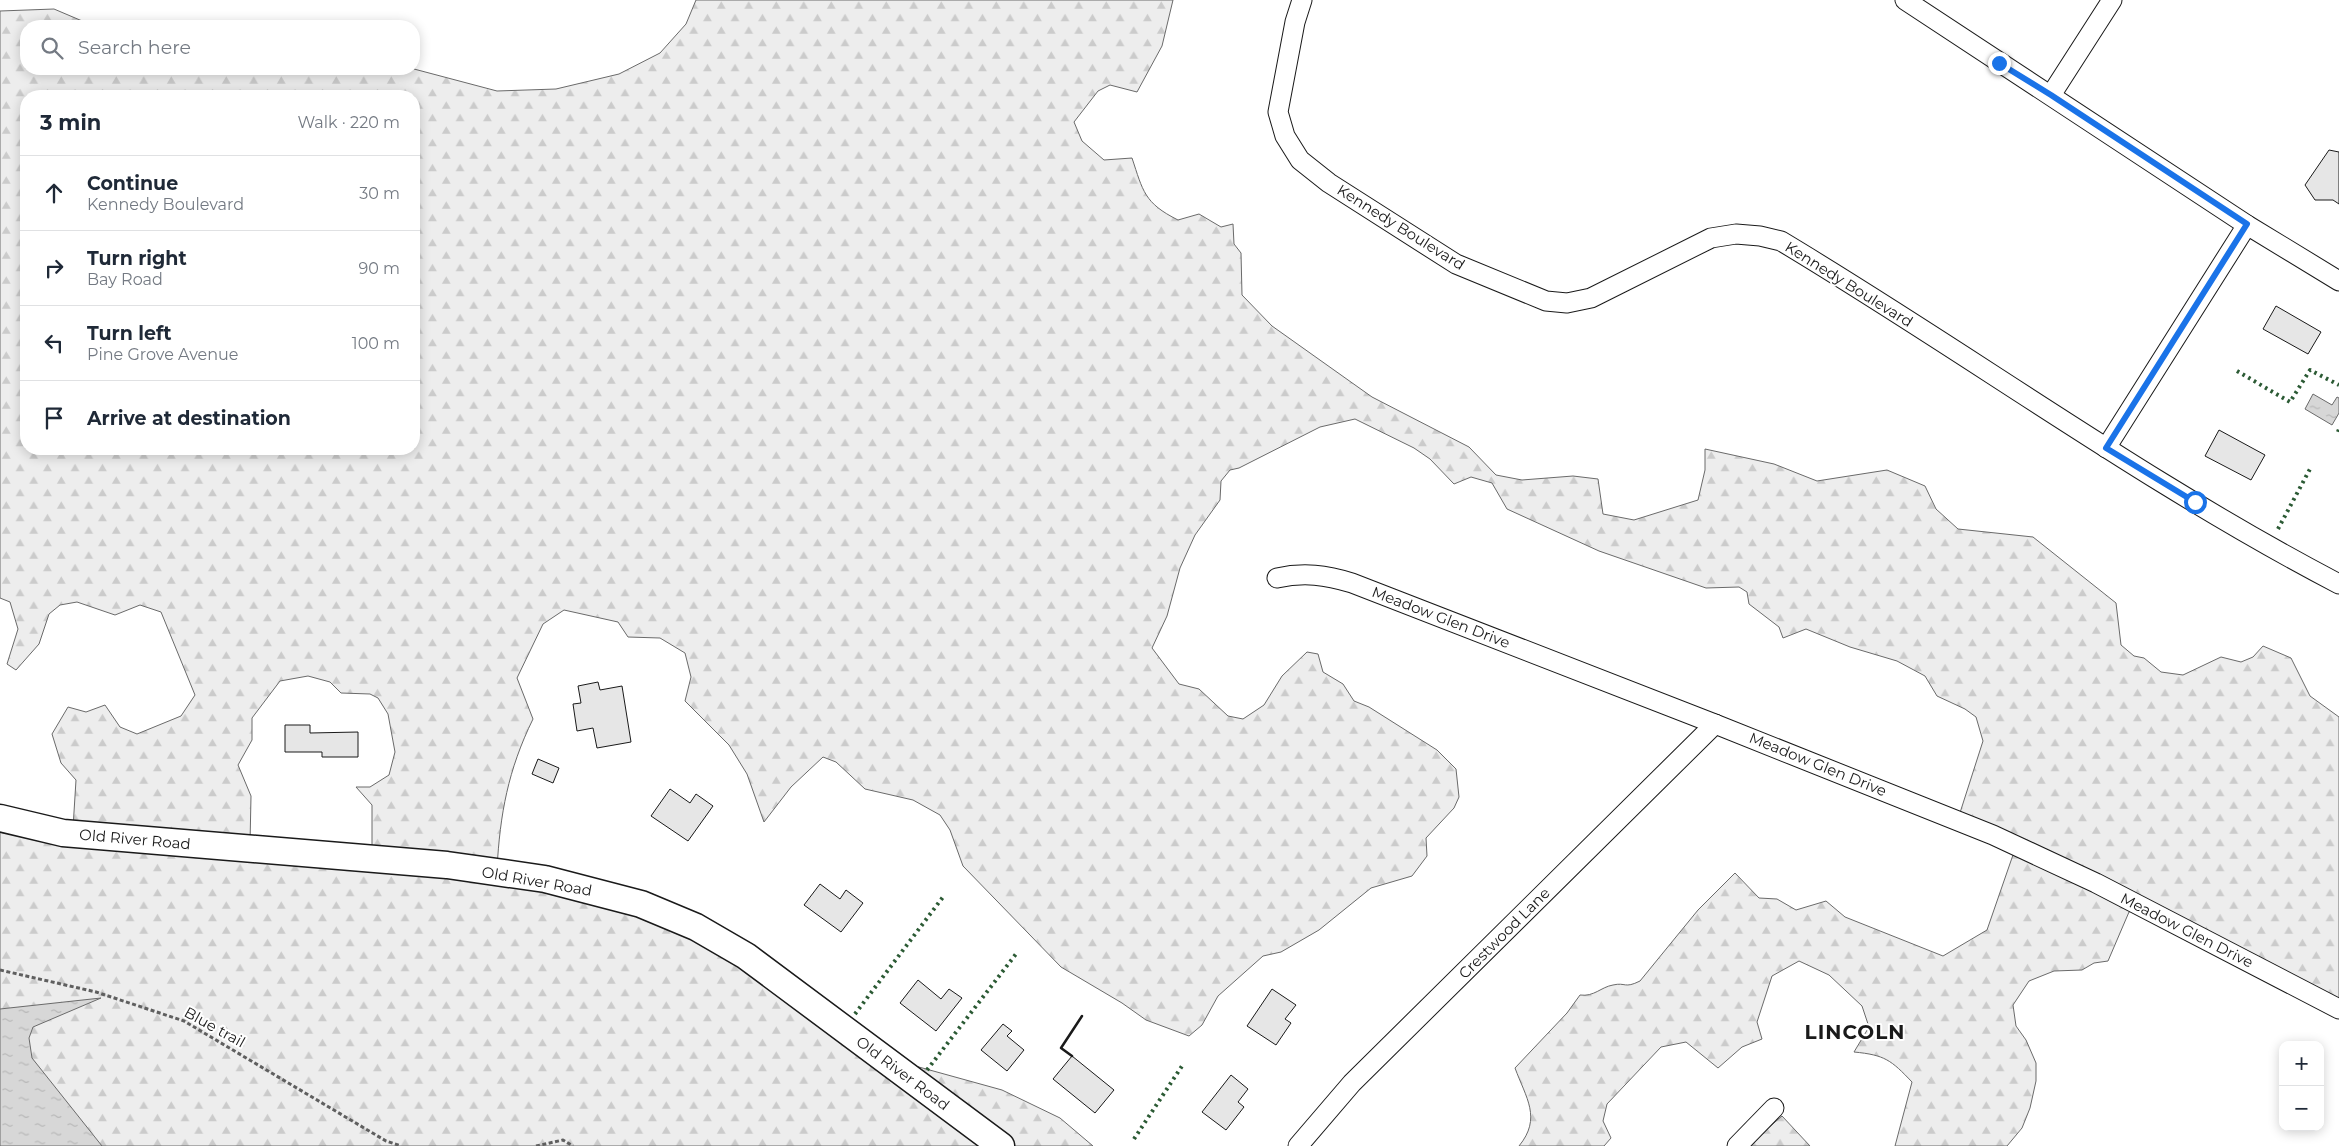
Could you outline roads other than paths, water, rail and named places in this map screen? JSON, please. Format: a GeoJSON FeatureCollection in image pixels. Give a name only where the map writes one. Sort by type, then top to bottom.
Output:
{"type":"FeatureCollection","features":[{"type":"Feature","properties":{"kind":"main road","name":"Old River Road"},"geometry":{"type":"LineString","coordinates":[[0,818],[63,833],[447,865],[545,879],[641,904],[696,927],[746,956],[1001,1146]]}},
{"type":"Feature","properties":{"kind":"street","name":"Kennedy Boulevard"},"geometry":{"type":"LineString","coordinates":[[1302,0],[1295,22],[1278,112],[1285,136],[1300,160],[1329,183],[1456,264],[1546,301],[1567,303],[1591,298],[1710,238],[1736,234],[1760,236],[1781,241],[2106,448],[2268,547],[2339,584]]}},
{"type":"Feature","properties":{"kind":"street"},"geometry":{"type":"LineString","coordinates":[[1905,0],[2247,224],[2339,281]]}},
{"type":"Feature","properties":{"kind":"street"},"geometry":{"type":"LineString","coordinates":[[2051,95],[2112,0]]}},
{"type":"Feature","properties":{"kind":"street"},"geometry":{"type":"LineString","coordinates":[[2106,448],[2247,224]]}},
{"type":"Feature","properties":{"kind":"street","name":"Meadow Glen Drive"},"geometry":{"type":"LineString","coordinates":[[1277,578],[1295,574],[1315,574],[1352,583],[1715,724],[2025,850],[2121,896],[2339,1009]]}},
{"type":"Feature","properties":{"kind":"street","name":"Crestwood Lane"},"geometry":{"type":"LineString","coordinates":[[1298,1146],[1352,1083],[1715,724]]}},
{"type":"Feature","properties":{"kind":"street"},"geometry":{"type":"LineString","coordinates":[[1737,1146],[1774,1108]]}},
{"type":"Feature","properties":{"kind":"water"},"geometry":{"type":"Polygon","coordinates":[[[2313,394],[2332,405],[2337,397],[2339,398],[2339,413],[2332,425],[2305,409],[2313,394]]]}},
{"type":"Feature","properties":{"kind":"water"},"geometry":{"type":"Polygon","coordinates":[[[101,998],[33,1027],[29,1038],[32,1058],[102,1146],[0,1146],[0,1009],[101,998]]]}},
{"type":"Feature","properties":{"kind":"district","name":"LINCOLN"},"geometry":{"type":"Point","coordinates":[1855,1032]}}]}
